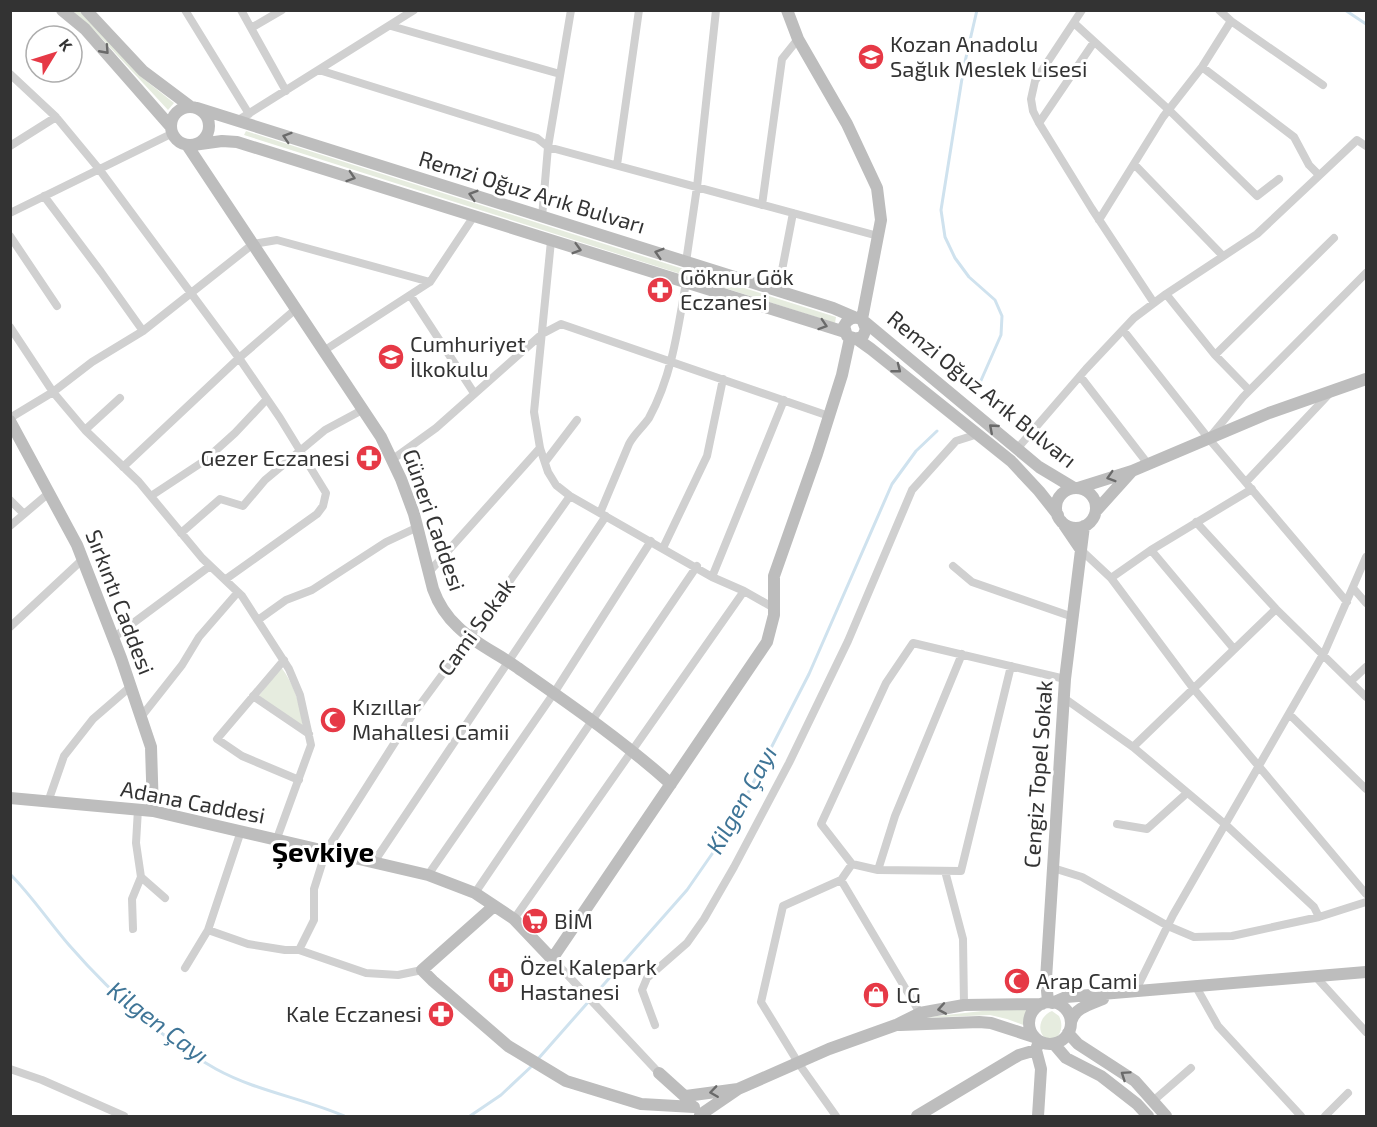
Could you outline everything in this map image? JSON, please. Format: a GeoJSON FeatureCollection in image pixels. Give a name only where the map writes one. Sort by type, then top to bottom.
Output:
{"type":"FeatureCollection","features":[{"type":"Feature","properties":{"kind":"main road","name":"Güneri Caddesi"},"geometry":{"type":"LineString","coordinates":[[62,10],[96,40],[172,130],[176,138],[190,145],[364,410],[393,459],[418,527],[433,589],[441,606],[457,626],[470,637],[510,662],[593,721],[634,751],[671,784]]}},
{"type":"Feature","properties":{"kind":"main road"},"geometry":{"type":"LineString","coordinates":[[86,10],[143,71],[206,116],[209,128],[204,139],[190,145]]}},
{"type":"Feature","properties":{"kind":"main road"},"geometry":{"type":"LineString","coordinates":[[787,10],[798,39],[847,124],[877,188],[881,220],[860,320],[865,333],[850,336]]}},
{"type":"Feature","properties":{"kind":"main road"},"geometry":{"type":"LineString","coordinates":[[172,130],[175,115],[185,108],[194,108]]}},
{"type":"Feature","properties":{"kind":"main road","name":"Remzi Oğuz Arık Bulvarı"},"geometry":{"type":"LineString","coordinates":[[194,108],[778,291],[860,320],[1046,472],[1076,488]]}},
{"type":"Feature","properties":{"kind":"main road","name":"Remzi Oğuz Arık Bulvarı"},"geometry":{"type":"LineString","coordinates":[[190,145],[214,141],[237,142],[686,282],[850,336],[978,434],[1025,474],[1060,518]]}},
{"type":"Feature","properties":{"kind":"main road"},"geometry":{"type":"LineString","coordinates":[[671,784],[767,642],[774,608],[774,576],[842,375],[850,336],[846,322],[860,320]]}},
{"type":"Feature","properties":{"kind":"main road"},"geometry":{"type":"LineString","coordinates":[[1076,488],[1132,471],[1287,406],[1365,378]]}},
{"type":"Feature","properties":{"kind":"main road","name":"Sırkıntı Caddesi"},"geometry":{"type":"LineString","coordinates":[[10,419],[50,492],[82,559],[113,638],[151,747],[153,811]]}},
{"type":"Feature","properties":{"kind":"main road"},"geometry":{"type":"LineString","coordinates":[[1060,518],[1072,527],[1090,523],[1096,511],[1132,471]]}},
{"type":"Feature","properties":{"kind":"main road","name":"Remzi Oğuz Arık Bulvarı"},"geometry":{"type":"LineString","coordinates":[[1060,518],[1056,509],[1059,498],[1068,489],[1084,489],[1094,498],[1096,511]]}},
{"type":"Feature","properties":{"kind":"main road"},"geometry":{"type":"LineString","coordinates":[[1060,518],[1081,550]]}},
{"type":"Feature","properties":{"kind":"main road","name":"Cengiz Topel Sokak"},"geometry":{"type":"LineString","coordinates":[[1047,1003],[1046,979],[1065,678],[1084,526]]}},
{"type":"Feature","properties":{"kind":"main road","name":"Adana Caddesi"},"geometry":{"type":"LineString","coordinates":[[10,798],[153,811],[428,875],[475,893],[514,919],[552,959],[671,784]]}},
{"type":"Feature","properties":{"kind":"main road"},"geometry":{"type":"LineString","coordinates":[[494,906],[422,970],[508,1046],[566,1081],[658,1110],[698,1113],[738,1089],[830,1049],[896,1025],[920,1012],[964,1005],[1047,1003],[1061,1005],[1066,1010],[1070,1028],[1078,1044],[1135,1081],[1166,1116]]}},
{"type":"Feature","properties":{"kind":"main road"},"geometry":{"type":"LineString","coordinates":[[1038,1116],[1043,1043],[1029,1025],[1029,1018],[1036,1007],[1066,997],[1366,972]]}},
{"type":"Feature","properties":{"kind":"main road"},"geometry":{"type":"LineString","coordinates":[[917,1116],[1019,1055],[1043,1043],[1062,1040],[1070,1028],[1072,1017],[1088,1005],[1119,994]]}},
{"type":"Feature","properties":{"kind":"main road"},"geometry":{"type":"LineString","coordinates":[[896,1025],[991,1023],[1043,1043],[1101,1076],[1137,1104],[1148,1116]]}},
{"type":"Feature","properties":{"kind":"main road"},"geometry":{"type":"LineString","coordinates":[[659,1073],[686,1096],[698,1113]]}},
{"type":"Feature","properties":{"kind":"main road"},"geometry":{"type":"LineString","coordinates":[[686,1096],[738,1089]]}},
{"type":"Feature","properties":{"kind":"street"},"geometry":{"type":"LineString","coordinates":[[185,10],[249,114]]}},
{"type":"Feature","properties":{"kind":"street"},"geometry":{"type":"LineString","coordinates":[[242,10],[286,91]]}},
{"type":"Feature","properties":{"kind":"street"},"geometry":{"type":"LineString","coordinates":[[251,28],[282,10]]}},
{"type":"Feature","properties":{"kind":"street"},"geometry":{"type":"LineString","coordinates":[[237,121],[414,10]]}},
{"type":"Feature","properties":{"kind":"street"},"geometry":{"type":"LineString","coordinates":[[617,165],[639,10]]}},
{"type":"Feature","properties":{"kind":"street"},"geometry":{"type":"LineString","coordinates":[[686,262],[697,187],[716,10]]}},
{"type":"Feature","properties":{"kind":"street"},"geometry":{"type":"LineString","coordinates":[[1082,10],[1033,86],[1031,105],[1039,123],[1154,303]]}},
{"type":"Feature","properties":{"kind":"street"},"geometry":{"type":"LineString","coordinates":[[1219,10],[1231,21],[1323,86]]}},
{"type":"Feature","properties":{"kind":"street"},"geometry":{"type":"LineString","coordinates":[[542,217],[548,147],[570,11]]}},
{"type":"Feature","properties":{"kind":"street"},"geometry":{"type":"LineString","coordinates":[[1100,220],[1169,110],[1203,67],[1231,21]]}},
{"type":"Feature","properties":{"kind":"street"},"geometry":{"type":"LineString","coordinates":[[1074,23],[1169,110],[1257,196],[1279,179]]}},
{"type":"Feature","properties":{"kind":"street"},"geometry":{"type":"LineString","coordinates":[[391,26],[560,74]]}},
{"type":"Feature","properties":{"kind":"street"},"geometry":{"type":"LineString","coordinates":[[762,205],[782,59],[798,39]]}},
{"type":"Feature","properties":{"kind":"street"},"geometry":{"type":"LineString","coordinates":[[1039,123],[1094,42]]}},
{"type":"Feature","properties":{"kind":"street"},"geometry":{"type":"LineString","coordinates":[[1203,67],[1294,137],[1309,165],[1319,175]]}},
{"type":"Feature","properties":{"kind":"street"},"geometry":{"type":"LineString","coordinates":[[319,70],[537,138],[548,147],[878,236]]}},
{"type":"Feature","properties":{"kind":"street"},"geometry":{"type":"LineString","coordinates":[[10,74],[57,117],[99,169],[239,358],[326,493],[323,506],[316,514],[226,579]]}},
{"type":"Feature","properties":{"kind":"street"},"geometry":{"type":"LineString","coordinates":[[10,146],[57,117]]}},
{"type":"Feature","properties":{"kind":"street"},"geometry":{"type":"LineString","coordinates":[[11,211],[99,169],[172,130]]}},
{"type":"Feature","properties":{"kind":"street"},"geometry":{"type":"LineString","coordinates":[[1017,449],[1134,318],[1257,234],[1357,140],[1366,146]]}},
{"type":"Feature","properties":{"kind":"street"},"geometry":{"type":"LineString","coordinates":[[1134,164],[1223,256]]}},
{"type":"Feature","properties":{"kind":"street"},"geometry":{"type":"LineString","coordinates":[[44,196],[143,331]]}},
{"type":"Feature","properties":{"kind":"street"},"geometry":{"type":"LineString","coordinates":[[778,291],[793,213]]}},
{"type":"Feature","properties":{"kind":"street"},"geometry":{"type":"LineString","coordinates":[[325,350],[430,282],[474,216]]}},
{"type":"Feature","properties":{"kind":"street"},"geometry":{"type":"LineString","coordinates":[[10,236],[57,306]]}},
{"type":"Feature","properties":{"kind":"street"},"geometry":{"type":"LineString","coordinates":[[1215,355],[1334,238]]}},
{"type":"Feature","properties":{"kind":"street"},"geometry":{"type":"LineString","coordinates":[[10,419],[53,392],[92,362],[143,331],[253,244],[277,240],[430,282]]}},
{"type":"Feature","properties":{"kind":"street"},"geometry":{"type":"LineString","coordinates":[[551,241],[534,412],[540,448],[556,485],[570,496],[774,608]]}},
{"type":"Feature","properties":{"kind":"street"},"geometry":{"type":"LineString","coordinates":[[1209,439],[1249,390],[1366,273]]}},
{"type":"Feature","properties":{"kind":"street"},"geometry":{"type":"LineString","coordinates":[[374,862],[510,662],[603,514],[628,444],[634,433],[648,420],[672,362],[686,282]]}},
{"type":"Feature","properties":{"kind":"street"},"geometry":{"type":"LineString","coordinates":[[1166,294],[1215,355],[1249,390]]}},
{"type":"Feature","properties":{"kind":"street"},"geometry":{"type":"LineString","coordinates":[[410,295],[474,393]]}},
{"type":"Feature","properties":{"kind":"street"},"geometry":{"type":"LineString","coordinates":[[123,467],[239,358],[297,308]]}},
{"type":"Feature","properties":{"kind":"street"},"geometry":{"type":"LineString","coordinates":[[393,459],[436,428],[542,334],[561,324],[829,416]]}},
{"type":"Feature","properties":{"kind":"street"},"geometry":{"type":"LineString","coordinates":[[10,327],[53,392],[85,430],[151,496],[210,566],[238,592],[284,660],[300,695],[311,745],[276,841]]}},
{"type":"Feature","properties":{"kind":"street"},"geometry":{"type":"LineString","coordinates":[[1123,330],[1209,439],[1347,602]]}},
{"type":"Feature","properties":{"kind":"street"},"geometry":{"type":"LineString","coordinates":[[1080,376],[1149,464]]}},
{"type":"Feature","properties":{"kind":"street"},"geometry":{"type":"LineString","coordinates":[[663,548],[707,456],[723,379]]}},
{"type":"Feature","properties":{"kind":"street"},"geometry":{"type":"LineString","coordinates":[[1246,482],[1333,390]]}},
{"type":"Feature","properties":{"kind":"street"},"geometry":{"type":"LineString","coordinates":[[85,430],[120,398]]}},
{"type":"Feature","properties":{"kind":"street"},"geometry":{"type":"LineString","coordinates":[[151,496],[204,461],[267,399]]}},
{"type":"Feature","properties":{"kind":"street"},"geometry":{"type":"LineString","coordinates":[[712,576],[784,400]]}},
{"type":"Feature","properties":{"kind":"street"},"geometry":{"type":"LineString","coordinates":[[181,533],[220,500],[243,506],[265,480],[325,430],[364,410]]}},
{"type":"Feature","properties":{"kind":"street"},"geometry":{"type":"LineString","coordinates":[[545,462],[577,420]]}},
{"type":"Feature","properties":{"kind":"street"},"geometry":{"type":"LineString","coordinates":[[655,1025],[642,990],[647,978],[687,943],[704,920],[734,867],[789,763],[843,651],[870,593],[912,490],[956,441],[978,434]]}},
{"type":"Feature","properties":{"kind":"street"},"geometry":{"type":"LineString","coordinates":[[429,572],[540,448]]}},
{"type":"Feature","properties":{"kind":"street"},"geometry":{"type":"LineString","coordinates":[[1111,578],[1151,550],[1252,489]]}},
{"type":"Feature","properties":{"kind":"street"},"geometry":{"type":"LineString","coordinates":[[10,526],[50,492]]}},
{"type":"Feature","properties":{"kind":"street","name":"Cami Sokak"},"geometry":{"type":"LineString","coordinates":[[299,950],[314,920],[314,889],[326,851],[411,717],[570,496]]}},
{"type":"Feature","properties":{"kind":"street"},"geometry":{"type":"LineString","coordinates":[[10,500],[24,514]]}},
{"type":"Feature","properties":{"kind":"street"},"geometry":{"type":"LineString","coordinates":[[1196,522],[1276,609],[1366,697]]}},
{"type":"Feature","properties":{"kind":"street"},"geometry":{"type":"LineString","coordinates":[[258,620],[286,600],[312,590],[386,542],[418,527]]}},
{"type":"Feature","properties":{"kind":"street"},"geometry":{"type":"LineString","coordinates":[[428,875],[554,693],[651,541]]}},
{"type":"Feature","properties":{"kind":"street"},"geometry":{"type":"LineString","coordinates":[[1081,550],[1111,578],[1193,688],[1366,894]]}},
{"type":"Feature","properties":{"kind":"street"},"geometry":{"type":"LineString","coordinates":[[1151,550],[1234,649]]}},
{"type":"Feature","properties":{"kind":"street"},"geometry":{"type":"LineString","coordinates":[[1135,992],[1168,926],[1323,654],[1366,556]]}},
{"type":"Feature","properties":{"kind":"street"},"geometry":{"type":"LineString","coordinates":[[10,627],[82,559]]}},
{"type":"Feature","properties":{"kind":"street"},"geometry":{"type":"LineString","coordinates":[[113,638],[210,566]]}},
{"type":"Feature","properties":{"kind":"street"},"geometry":{"type":"LineString","coordinates":[[475,893],[697,566]]}},
{"type":"Feature","properties":{"kind":"street"},"geometry":{"type":"LineString","coordinates":[[953,566],[972,582],[1073,617]]}},
{"type":"Feature","properties":{"kind":"street"},"geometry":{"type":"LineString","coordinates":[[1353,588],[1366,603]]}},
{"type":"Feature","properties":{"kind":"street"},"geometry":{"type":"LineString","coordinates":[[514,919],[744,591]]}},
{"type":"Feature","properties":{"kind":"street"},"geometry":{"type":"LineString","coordinates":[[141,717],[182,665],[199,637],[238,592]]}},
{"type":"Feature","properties":{"kind":"street"},"geometry":{"type":"LineString","coordinates":[[1133,747],[1276,609]]}},
{"type":"Feature","properties":{"kind":"street"},"geometry":{"type":"LineString","coordinates":[[1011,666],[961,871],[878,870],[852,864],[821,824],[886,683],[913,643],[1065,678]]}},
{"type":"Feature","properties":{"kind":"street"},"geometry":{"type":"LineString","coordinates":[[878,870],[895,816],[962,654]]}},
{"type":"Feature","properties":{"kind":"street"},"geometry":{"type":"LineString","coordinates":[[284,660],[217,739],[242,756],[299,780]]}},
{"type":"Feature","properties":{"kind":"street"},"geometry":{"type":"LineString","coordinates":[[1350,681],[1366,667]]}},
{"type":"Feature","properties":{"kind":"street"},"geometry":{"type":"LineString","coordinates":[[48,802],[64,756],[93,719],[130,687]]}},
{"type":"Feature","properties":{"kind":"street"},"geometry":{"type":"LineString","coordinates":[[253,696],[309,734]]}},
{"type":"Feature","properties":{"kind":"street"},"geometry":{"type":"LineString","coordinates":[[1064,698],[1133,747],[1226,825],[1314,907],[1319,917]]}},
{"type":"Feature","properties":{"kind":"street"},"geometry":{"type":"LineString","coordinates":[[1289,714],[1366,789]]}},
{"type":"Feature","properties":{"kind":"street"},"geometry":{"type":"LineString","coordinates":[[1117,824],[1147,830],[1187,793]]}},
{"type":"Feature","properties":{"kind":"street"},"geometry":{"type":"LineString","coordinates":[[133,929],[132,899],[141,877],[136,843],[138,809]]}},
{"type":"Feature","properties":{"kind":"street"},"geometry":{"type":"LineString","coordinates":[[186,969],[208,930],[241,831]]}},
{"type":"Feature","properties":{"kind":"street"},"geometry":{"type":"LineString","coordinates":[[836,1116],[799,1064],[761,1002],[783,906],[841,880],[852,864]]}},
{"type":"Feature","properties":{"kind":"street"},"geometry":{"type":"LineString","coordinates":[[1053,868],[1082,878],[1168,926],[1194,937],[1232,936],[1319,917],[1366,902]]}},
{"type":"Feature","properties":{"kind":"street"},"geometry":{"type":"LineString","coordinates":[[945,871],[963,939],[964,1005]]}},
{"type":"Feature","properties":{"kind":"street"},"geometry":{"type":"LineString","coordinates":[[141,877],[165,898]]}},
{"type":"Feature","properties":{"kind":"street"},"geometry":{"type":"LineString","coordinates":[[841,880],[920,1012]]}},
{"type":"Feature","properties":{"kind":"street"},"geometry":{"type":"LineString","coordinates":[[208,930],[248,944],[299,950],[366,973],[398,975],[422,970]]}},
{"type":"Feature","properties":{"kind":"street"},"geometry":{"type":"LineString","coordinates":[[561,968],[659,1073]]}},
{"type":"Feature","properties":{"kind":"street"},"geometry":{"type":"LineString","coordinates":[[1316,976],[1366,1032]]}},
{"type":"Feature","properties":{"kind":"street"},"geometry":{"type":"LineString","coordinates":[[1195,985],[1218,1026],[1300,1116]]}},
{"type":"Feature","properties":{"kind":"street"},"geometry":{"type":"LineString","coordinates":[[1153,1101],[1191,1068]]}},
{"type":"Feature","properties":{"kind":"street"},"geometry":{"type":"LineString","coordinates":[[10,1069],[42,1080],[124,1116]]}},
{"type":"Feature","properties":{"kind":"street"},"geometry":{"type":"LineString","coordinates":[[1325,1116],[1348,1093]]}},
{"type":"Feature","properties":{"kind":"shaded area"},"geometry":{"type":"Polygon","coordinates":[[[73,11],[79,11],[145,80],[174,103],[168,110],[92,28],[73,11]]]}},
{"type":"Feature","properties":{"kind":"shaded area"},"geometry":{"type":"Polygon","coordinates":[[[246,131],[836,317],[835,323],[244,135],[246,131]]]}},
{"type":"Feature","properties":{"kind":"shaded area"},"geometry":{"type":"Polygon","coordinates":[[[281,667],[296,696],[303,727],[259,696],[281,667]]]}},
{"type":"Feature","properties":{"kind":"shaded area"},"geometry":{"type":"Polygon","coordinates":[[[1009,1008],[1031,1008],[1026,1026],[990,1015],[920,1018],[1009,1008]]]}},
{"type":"Feature","properties":{"kind":"shaded area"},"geometry":{"type":"Polygon","coordinates":[[[1052,1011],[1059,1016],[1061,1027],[1057,1037],[1051,1041],[1046,1039],[1040,1027],[1043,1018],[1052,1011]]]}},
{"type":"Feature","properties":{"kind":"waterway","name":"Kilgen Çayı"},"geometry":{"type":"LineString","coordinates":[[977,10],[964,66],[941,210],[945,237],[955,258],[969,277],[995,300],[1002,316],[1001,335],[979,385]]}},
{"type":"Feature","properties":{"kind":"waterway","name":"Kilgen Çayı"},"geometry":{"type":"LineString","coordinates":[[1345,10],[1366,24]]}},
{"type":"Feature","properties":{"kind":"waterway","name":"Kilgen Çayı"},"geometry":{"type":"LineString","coordinates":[[538,1059],[687,890],[730,828],[809,674],[892,484],[916,451],[937,431]]}},
{"type":"Feature","properties":{"kind":"waterway","name":"Kilgen Çayı"},"geometry":{"type":"LineString","coordinates":[[10,874],[101,980],[175,1043],[231,1077],[344,1116]]}},
{"type":"Feature","properties":{"kind":"waterway","name":"Kilgen Çayı"},"geometry":{"type":"LineString","coordinates":[[470,1116],[501,1095],[534,1064]]}},
{"type":"Feature","properties":{"kind":"place","name":"Kozan Anadolu Sağlık Meslek Lisesi"},"geometry":{"type":"Point","coordinates":[871,57]}},
{"type":"Feature","properties":{"kind":"place","name":"Göknur Gök Eczanesi"},"geometry":{"type":"Point","coordinates":[660,290]}},
{"type":"Feature","properties":{"kind":"place","name":"Cumhuriyet İlkokulu"},"geometry":{"type":"Point","coordinates":[391,357]}},
{"type":"Feature","properties":{"kind":"place","name":"Gezer Eczanesi"},"geometry":{"type":"Point","coordinates":[369,458]}},
{"type":"Feature","properties":{"kind":"place","name":"Kızıllar Mahallesi Camii"},"geometry":{"type":"Point","coordinates":[333,720]}},
{"type":"Feature","properties":{"kind":"place","name":"BİM"},"geometry":{"type":"Point","coordinates":[535,921]}},
{"type":"Feature","properties":{"kind":"place","name":"Özel Kalepark Hastanesi"},"geometry":{"type":"Point","coordinates":[501,980]}},
{"type":"Feature","properties":{"kind":"place","name":"Arap Cami"},"geometry":{"type":"Point","coordinates":[1017,981]}},
{"type":"Feature","properties":{"kind":"place","name":"LG"},"geometry":{"type":"Point","coordinates":[876,995]}},
{"type":"Feature","properties":{"kind":"place","name":"Kale Eczanesi"},"geometry":{"type":"Point","coordinates":[441,1014]}},
{"type":"Feature","properties":{"kind":"district","name":"Şevkiye"},"geometry":{"type":"Point","coordinates":[323,852]}}]}
